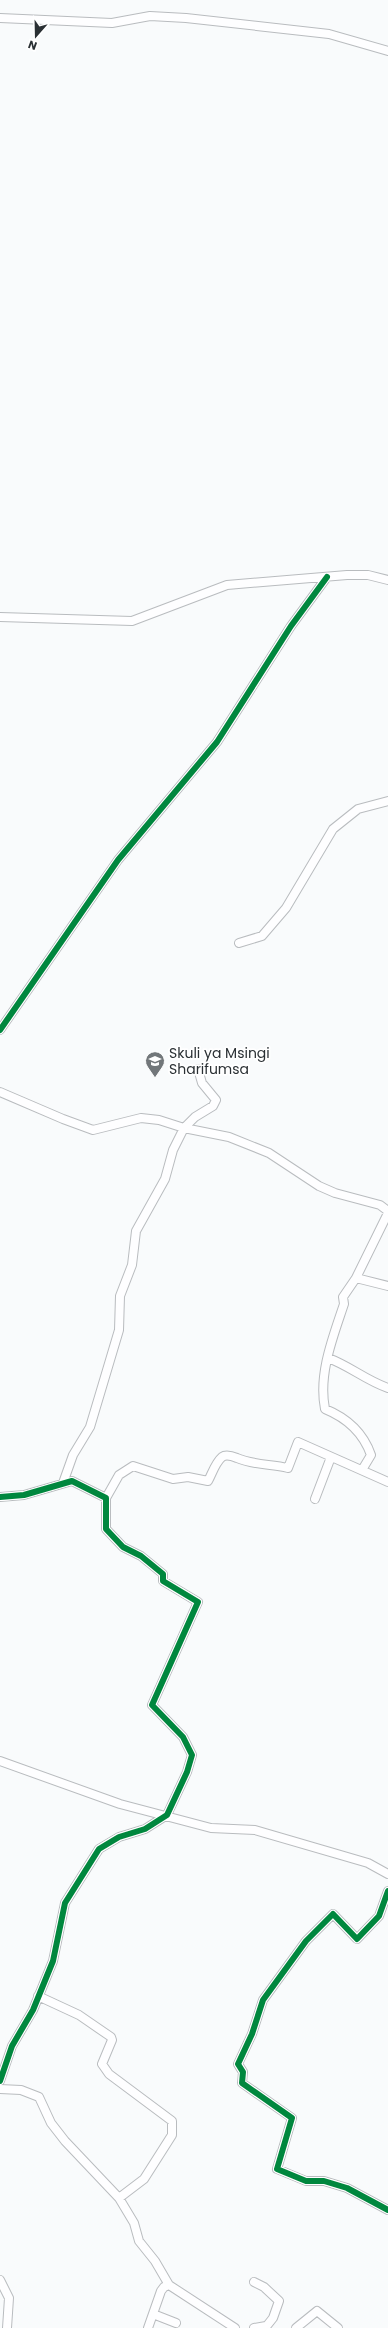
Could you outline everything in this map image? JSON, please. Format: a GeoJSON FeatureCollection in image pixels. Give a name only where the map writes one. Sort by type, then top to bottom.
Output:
{"type":"FeatureCollection","features":[{"type":"Feature","properties":{"kind":"street"},"geometry":{"type":"LineString","coordinates":[[0,18],[112,23],[150,16],[186,18],[329,34],[388,51]]}},
{"type":"Feature","properties":{"kind":"street"},"geometry":{"type":"LineString","coordinates":[[0,617],[132,620],[227,585],[368,575],[388,580]]}},
{"type":"Feature","properties":{"kind":"street"},"geometry":{"type":"LineString","coordinates":[[0,1030],[118,860],[217,742],[291,626],[327,577]]}},
{"type":"Feature","properties":{"kind":"street"},"geometry":{"type":"LineString","coordinates":[[239,944],[262,936],[286,908],[333,829],[358,809],[388,801]]}},
{"type":"Feature","properties":{"kind":"street"},"geometry":{"type":"LineString","coordinates":[[62,1483],[73,1455],[90,1427],[119,1330],[120,1296],[132,1265],[136,1231],[165,1179],[173,1150],[184,1128],[195,1117],[213,1106],[216,1100],[202,1083],[198,1069]]}},
{"type":"Feature","properties":{"kind":"street"},"geometry":{"type":"LineString","coordinates":[[0,1092],[93,1130],[141,1118],[159,1120],[184,1128],[229,1137],[269,1153],[319,1186],[335,1194],[380,1205],[388,1212],[356,1278],[343,1297],[344,1304],[328,1349],[324,1394],[325,1409],[342,1416],[366,1441],[371,1455],[362,1470]]}},
{"type":"Feature","properties":{"kind":"street"},"geometry":{"type":"LineString","coordinates":[[356,1278],[388,1286]]}},
{"type":"Feature","properties":{"kind":"street"},"geometry":{"type":"LineString","coordinates":[[328,1358],[345,1366],[369,1382],[388,1388]]}},
{"type":"Feature","properties":{"kind":"street"},"geometry":{"type":"LineString","coordinates":[[0,2081],[12,2046],[38,1996],[53,1962],[65,1903],[99,1849],[119,1837],[145,1829],[167,1815],[188,1772],[192,1755],[183,1737],[152,1705],[198,1602],[163,1581],[163,1574],[141,1556],[123,1547],[106,1529],[106,1498],[119,1475],[133,1466],[173,1479],[188,1477],[208,1481],[217,1462],[223,1456],[231,1456],[257,1464],[288,1468],[298,1442],[388,1482]]}},
{"type":"Feature","properties":{"kind":"street"},"geometry":{"type":"LineString","coordinates":[[315,1499],[331,1457]]}},
{"type":"Feature","properties":{"kind":"street"},"geometry":{"type":"LineString","coordinates":[[0,1496],[24,1494],[72,1481],[106,1498]]}},
{"type":"Feature","properties":{"kind":"street"},"geometry":{"type":"LineString","coordinates":[[0,1761],[120,1804],[167,1815],[210,1828],[255,1830],[368,1863],[388,1874]]}},
{"type":"Feature","properties":{"kind":"street"},"geometry":{"type":"LineString","coordinates":[[388,1891],[379,1916],[357,1939],[333,1914],[306,1941],[263,2000],[252,2034],[238,2064],[243,2072],[242,2084],[292,2118],[277,2169],[306,2181],[324,2181],[348,2188],[388,2210]]}},
{"type":"Feature","properties":{"kind":"street"},"geometry":{"type":"LineString","coordinates":[[38,1996],[79,2015],[111,2037],[112,2040],[102,2064],[109,2074],[172,2121],[172,2135],[144,2180],[119,2198]]}},
{"type":"Feature","properties":{"kind":"street"},"geometry":{"type":"LineString","coordinates":[[0,2089],[21,2090],[39,2097],[51,2123],[65,2141],[119,2198],[134,2223],[139,2241],[156,2261],[169,2285],[235,2328]]}},
{"type":"Feature","properties":{"kind":"street"},"geometry":{"type":"LineString","coordinates":[[0,2280],[9,2298],[7,2328]]}},
{"type":"Feature","properties":{"kind":"street"},"geometry":{"type":"LineString","coordinates":[[254,2282],[264,2287],[279,2301],[273,2318],[265,2327],[254,2328]]}},
{"type":"Feature","properties":{"kind":"street"},"geometry":{"type":"LineString","coordinates":[[148,2328],[164,2287],[169,2285]]}},
{"type":"Feature","properties":{"kind":"street"},"geometry":{"type":"LineString","coordinates":[[0,2308],[9,2309]]}},
{"type":"Feature","properties":{"kind":"street"},"geometry":{"type":"LineString","coordinates":[[296,2328],[317,2311],[338,2328]]}},
{"type":"Feature","properties":{"kind":"street"},"geometry":{"type":"LineString","coordinates":[[153,2314],[176,2323]]}},
{"type":"Feature","properties":{"kind":"cycle path"},"geometry":{"type":"LineString","coordinates":[[0,1030],[118,860],[217,742],[291,626],[327,577]]}},
{"type":"Feature","properties":{"kind":"cycle path"},"geometry":{"type":"LineString","coordinates":[[0,1497],[24,1495],[72,1481],[106,1498],[106,1529],[123,1547],[141,1556],[163,1574],[163,1581],[198,1602],[152,1705],[183,1737],[192,1755],[187,1772],[167,1815],[145,1829],[119,1837],[99,1849],[65,1903],[53,1961],[33,2010],[12,2046],[0,2081]]}},
{"type":"Feature","properties":{"kind":"cycle path"},"geometry":{"type":"LineString","coordinates":[[388,1891],[379,1916],[357,1939],[333,1914],[306,1941],[263,2000],[252,2034],[238,2064],[243,2072],[242,2083],[292,2118],[277,2169],[306,2181],[324,2181],[347,2188],[388,2210]]}},
{"type":"Feature","properties":{"kind":"place","name":"Skuli ya Msingi Sharifumsa"},"geometry":{"type":"Point","coordinates":[155,1078]}}]}
